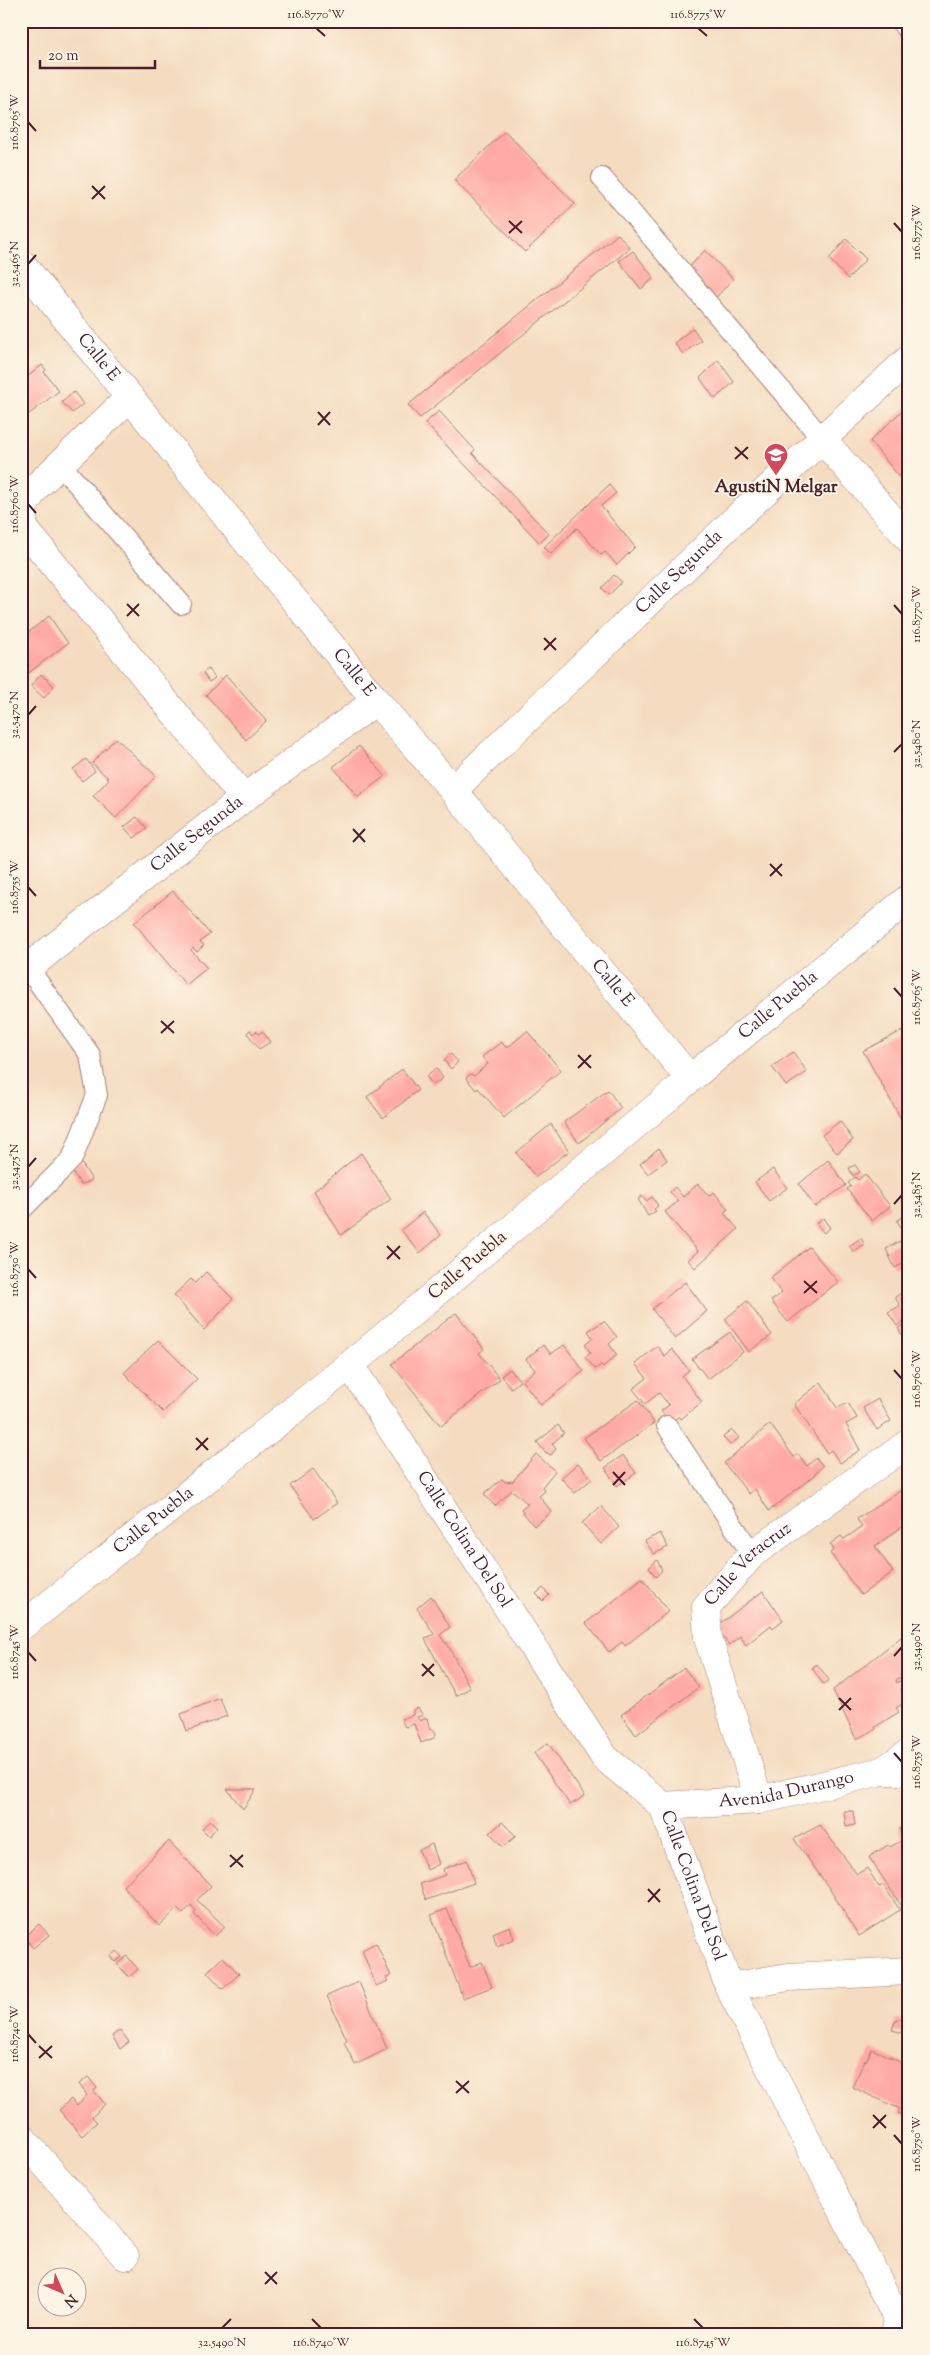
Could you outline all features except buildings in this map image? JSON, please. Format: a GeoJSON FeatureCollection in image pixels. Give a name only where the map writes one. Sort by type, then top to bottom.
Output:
{"type":"FeatureCollection","features":[{"type":"Feature","properties":{"kind":"street","name":"Calle E"},"geometry":{"type":"LineString","coordinates":[[21,263],[376,701],[453,790],[690,1079]]}},
{"type":"Feature","properties":{"kind":"street","name":"Calle Segunda"},"geometry":{"type":"LineString","coordinates":[[453,790],[746,509],[909,359]]}},
{"type":"Feature","properties":{"kind":"street"},"geometry":{"type":"LineString","coordinates":[[130,397],[36,488],[23,508],[23,527],[244,798]]}},
{"type":"Feature","properties":{"kind":"street"},"geometry":{"type":"LineString","coordinates":[[823,440],[909,539]]}},
{"type":"Feature","properties":{"kind":"street","name":"Calle Segunda"},"geometry":{"type":"LineString","coordinates":[[24,970],[244,798],[376,701]]}},
{"type":"Feature","properties":{"kind":"street","name":"Calle Puebla"},"geometry":{"type":"LineString","coordinates":[[21,1627],[350,1365],[690,1079],[909,898]]}},
{"type":"Feature","properties":{"kind":"street","name":"Calle Colina Del Sol"},"geometry":{"type":"LineString","coordinates":[[350,1365],[606,1758],[662,1806],[729,1987],[897,2326]]}},
{"type":"Feature","properties":{"kind":"street","name":"Calle Veracruz"},"geometry":{"type":"LineString","coordinates":[[759,1800],[708,1638],[706,1607],[752,1554],[909,1443]]}},
{"type":"Feature","properties":{"kind":"street"},"geometry":{"type":"LineString","coordinates":[[882,1771],[909,1753]]}},
{"type":"Feature","properties":{"kind":"street","name":"Avenida Durango"},"geometry":{"type":"LineString","coordinates":[[662,1806],[759,1800],[882,1771],[909,1771]]}},
{"type":"Feature","properties":{"kind":"street"},"geometry":{"type":"LineString","coordinates":[[729,1987],[789,1977],[909,1971]]}},
{"type":"Feature","properties":{"kind":"street"},"geometry":{"type":"LineString","coordinates":[[21,2137],[125,2256]]}},
{"type":"Feature","properties":{"kind":"lane"},"geometry":{"type":"LineString","coordinates":[[900,21],[909,31]]}},
{"type":"Feature","properties":{"kind":"lane"},"geometry":{"type":"LineString","coordinates":[[602,178],[823,440]]}},
{"type":"Feature","properties":{"kind":"lane"},"geometry":{"type":"LineString","coordinates":[[60,464],[180,604]]}},
{"type":"Feature","properties":{"kind":"lane"},"geometry":{"type":"LineString","coordinates":[[21,1210],[72,1159],[97,1095],[90,1055],[24,970]]}},
{"type":"Feature","properties":{"kind":"lane"},"geometry":{"type":"LineString","coordinates":[[667,1426],[752,1554]]}},
{"type":"Feature","properties":{"kind":"place","name":"AgustiN Melgar"},"geometry":{"type":"Point","coordinates":[776,476]}}]}
